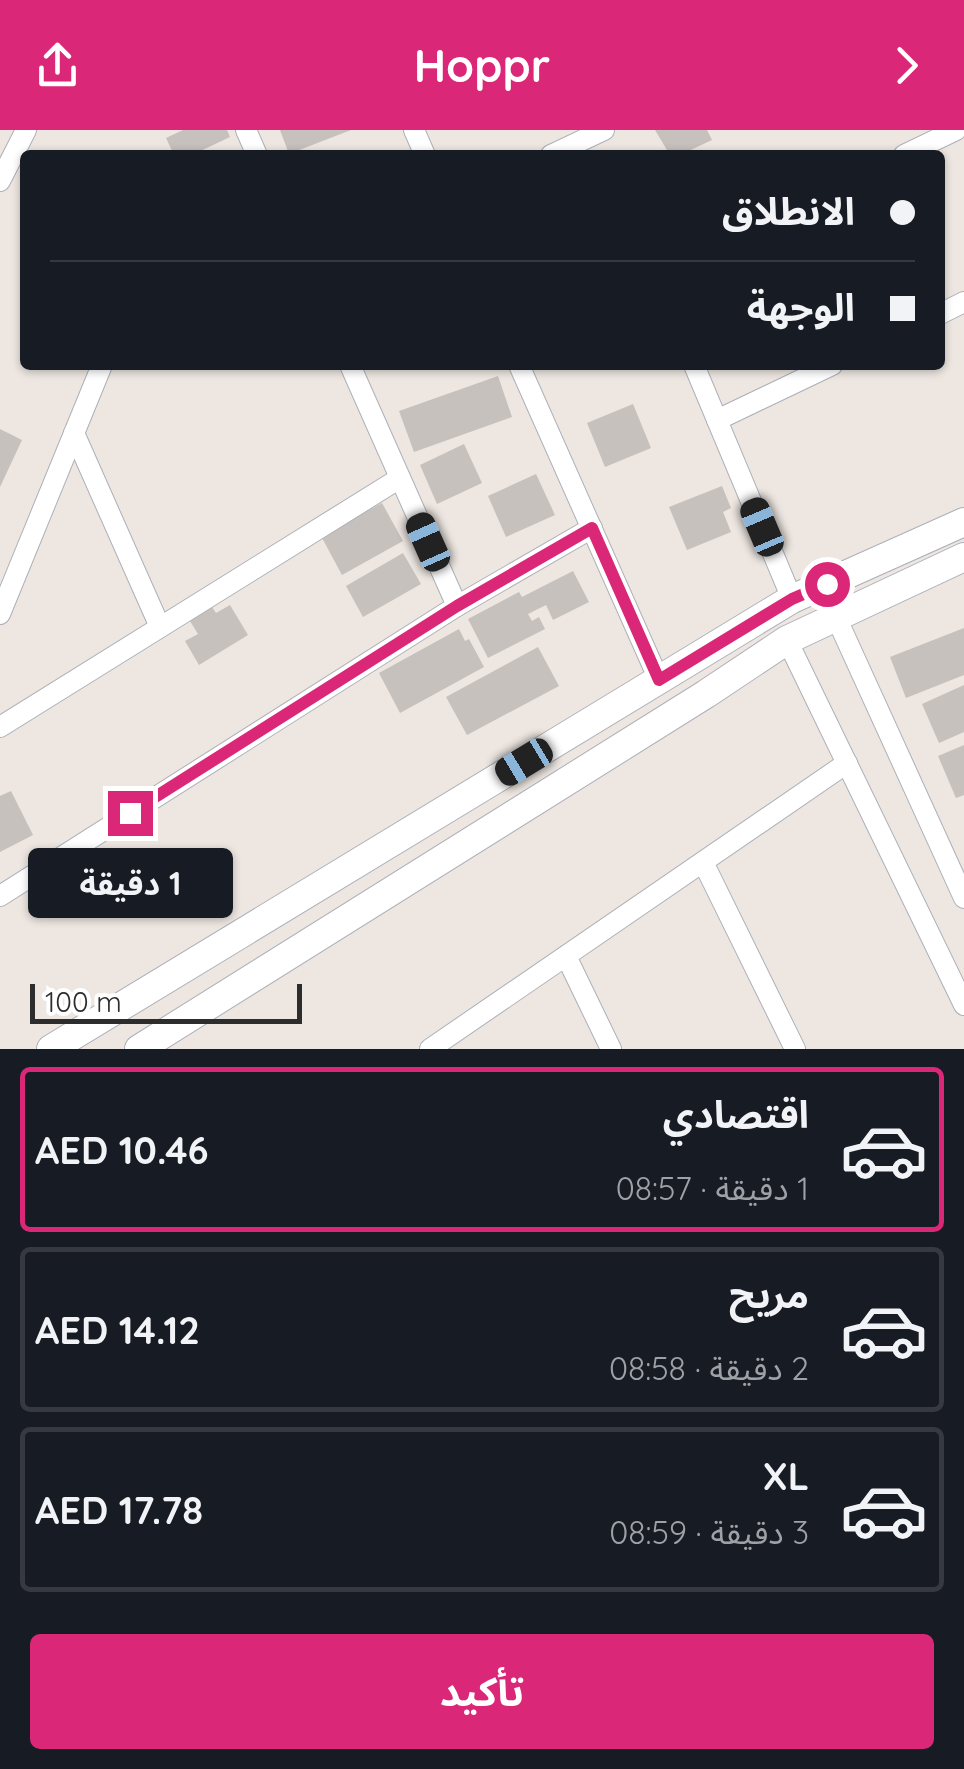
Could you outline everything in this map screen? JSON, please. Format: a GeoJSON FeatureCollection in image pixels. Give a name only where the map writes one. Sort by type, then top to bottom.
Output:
{"type":"FeatureCollection","features":[{"type":"Feature","properties":{"kind":"street"},"geometry":{"type":"LineString","coordinates":[[0,181],[26,130]]}},
{"type":"Feature","properties":{"kind":"street"},"geometry":{"type":"LineString","coordinates":[[562,150],[604,130]]}},
{"type":"Feature","properties":{"kind":"street"},"geometry":{"type":"LineString","coordinates":[[914,150],[956,130]]}},
{"type":"Feature","properties":{"kind":"street"},"geometry":{"type":"LineString","coordinates":[[0,614],[100,370]]}},
{"type":"Feature","properties":{"kind":"street"},"geometry":{"type":"LineString","coordinates":[[352,370],[457,606]]}},
{"type":"Feature","properties":{"kind":"street"},"geometry":{"type":"LineString","coordinates":[[521,370],[659,680]]}},
{"type":"Feature","properties":{"kind":"street"},"geometry":{"type":"LineString","coordinates":[[696,370],[792,599]]}},
{"type":"Feature","properties":{"kind":"street"},"geometry":{"type":"LineString","coordinates":[[717,420],[822,370]]}},
{"type":"Feature","properties":{"kind":"street"},"geometry":{"type":"LineString","coordinates":[[74,433],[160,627]]}},
{"type":"Feature","properties":{"kind":"street"},"geometry":{"type":"LineString","coordinates":[[0,701],[2,725],[400,478]]}},
{"type":"Feature","properties":{"kind":"street"},"geometry":{"type":"LineString","coordinates":[[51,1049],[792,599],[964,522]]}},
{"type":"Feature","properties":{"kind":"street"},"geometry":{"type":"LineString","coordinates":[[0,896],[457,606],[592,528]]}},
{"type":"Feature","properties":{"kind":"street"},"geometry":{"type":"LineString","coordinates":[[139,1049],[787,640],[964,556]]}},
{"type":"Feature","properties":{"kind":"street"},"geometry":{"type":"LineString","coordinates":[[836,617],[964,898]]}},
{"type":"Feature","properties":{"kind":"street"},"geometry":{"type":"LineString","coordinates":[[787,640],[964,1005]]}},
{"type":"Feature","properties":{"kind":"street"},"geometry":{"type":"LineString","coordinates":[[430,1049],[847,763]]}},
{"type":"Feature","properties":{"kind":"street"},"geometry":{"type":"LineString","coordinates":[[704,862],[795,1049]]}},
{"type":"Feature","properties":{"kind":"street"},"geometry":{"type":"LineString","coordinates":[[566,956],[611,1049]]}},
{"type":"Feature","properties":{"kind":"building"},"geometry":{"type":"Polygon","coordinates":[[[183,130],[227,130],[230,137],[203,150],[172,150],[166,138],[183,130]]]}},
{"type":"Feature","properties":{"kind":"building"},"geometry":{"type":"Polygon","coordinates":[[[280,130],[351,130],[299,150],[288,150],[280,130]]]}},
{"type":"Feature","properties":{"kind":"building"},"geometry":{"type":"Polygon","coordinates":[[[655,130],[707,130],[712,140],[691,150],[667,150],[655,130]]]}},
{"type":"Feature","properties":{"kind":"building"},"geometry":{"type":"Polygon","coordinates":[[[498,376],[512,417],[414,452],[399,411],[498,376]]]}},
{"type":"Feature","properties":{"kind":"building"},"geometry":{"type":"Polygon","coordinates":[[[633,404],[651,448],[605,467],[587,423],[633,404]]]}},
{"type":"Feature","properties":{"kind":"building"},"geometry":{"type":"Polygon","coordinates":[[[0,429],[22,440],[0,487],[0,429]]]}},
{"type":"Feature","properties":{"kind":"building"},"geometry":{"type":"Polygon","coordinates":[[[464,444],[482,483],[437,504],[420,465],[464,444]]]}},
{"type":"Feature","properties":{"kind":"building"},"geometry":{"type":"Polygon","coordinates":[[[536,474],[555,515],[506,537],[488,496],[536,474]]]}},
{"type":"Feature","properties":{"kind":"building"},"geometry":{"type":"Polygon","coordinates":[[[722,486],[731,508],[723,512],[731,532],[687,550],[669,507],[722,486]]]}},
{"type":"Feature","properties":{"kind":"building"},"geometry":{"type":"Polygon","coordinates":[[[382,503],[403,541],[342,575],[321,536],[382,503]]]}},
{"type":"Feature","properties":{"kind":"building"},"geometry":{"type":"Polygon","coordinates":[[[403,553],[421,584],[363,617],[346,586],[403,553]]]}},
{"type":"Feature","properties":{"kind":"building"},"geometry":{"type":"Polygon","coordinates":[[[573,571],[589,602],[553,620],[546,605],[528,614],[532,621],[539,617],[545,629],[488,658],[468,619],[519,592],[522,597],[573,571]]]}},
{"type":"Feature","properties":{"kind":"building"},"geometry":{"type":"Polygon","coordinates":[[[230,605],[248,635],[199,665],[185,641],[198,634],[190,621],[212,607],[216,613],[230,605]]]}},
{"type":"Feature","properties":{"kind":"building"},"geometry":{"type":"Polygon","coordinates":[[[964,628],[964,675],[906,698],[890,657],[964,628]]]}},
{"type":"Feature","properties":{"kind":"building"},"geometry":{"type":"Polygon","coordinates":[[[459,629],[484,667],[400,713],[379,673],[459,629]]]}},
{"type":"Feature","properties":{"kind":"building"},"geometry":{"type":"Polygon","coordinates":[[[538,647],[559,686],[467,735],[446,697],[538,647]]]}},
{"type":"Feature","properties":{"kind":"building"},"geometry":{"type":"Polygon","coordinates":[[[964,685],[964,732],[939,743],[922,704],[964,685]]]}},
{"type":"Feature","properties":{"kind":"building"},"geometry":{"type":"Polygon","coordinates":[[[964,745],[964,795],[956,798],[938,756],[964,745]]]}},
{"type":"Feature","properties":{"kind":"building"},"geometry":{"type":"Polygon","coordinates":[[[11,791],[33,835],[0,852],[0,796],[11,791]]]}},
{"type":"Feature","properties":{"kind":"route"},"geometry":{"type":"LineString","coordinates":[[130,813],[457,606],[592,528],[659,680],[792,599],[827,584]]}}]}
